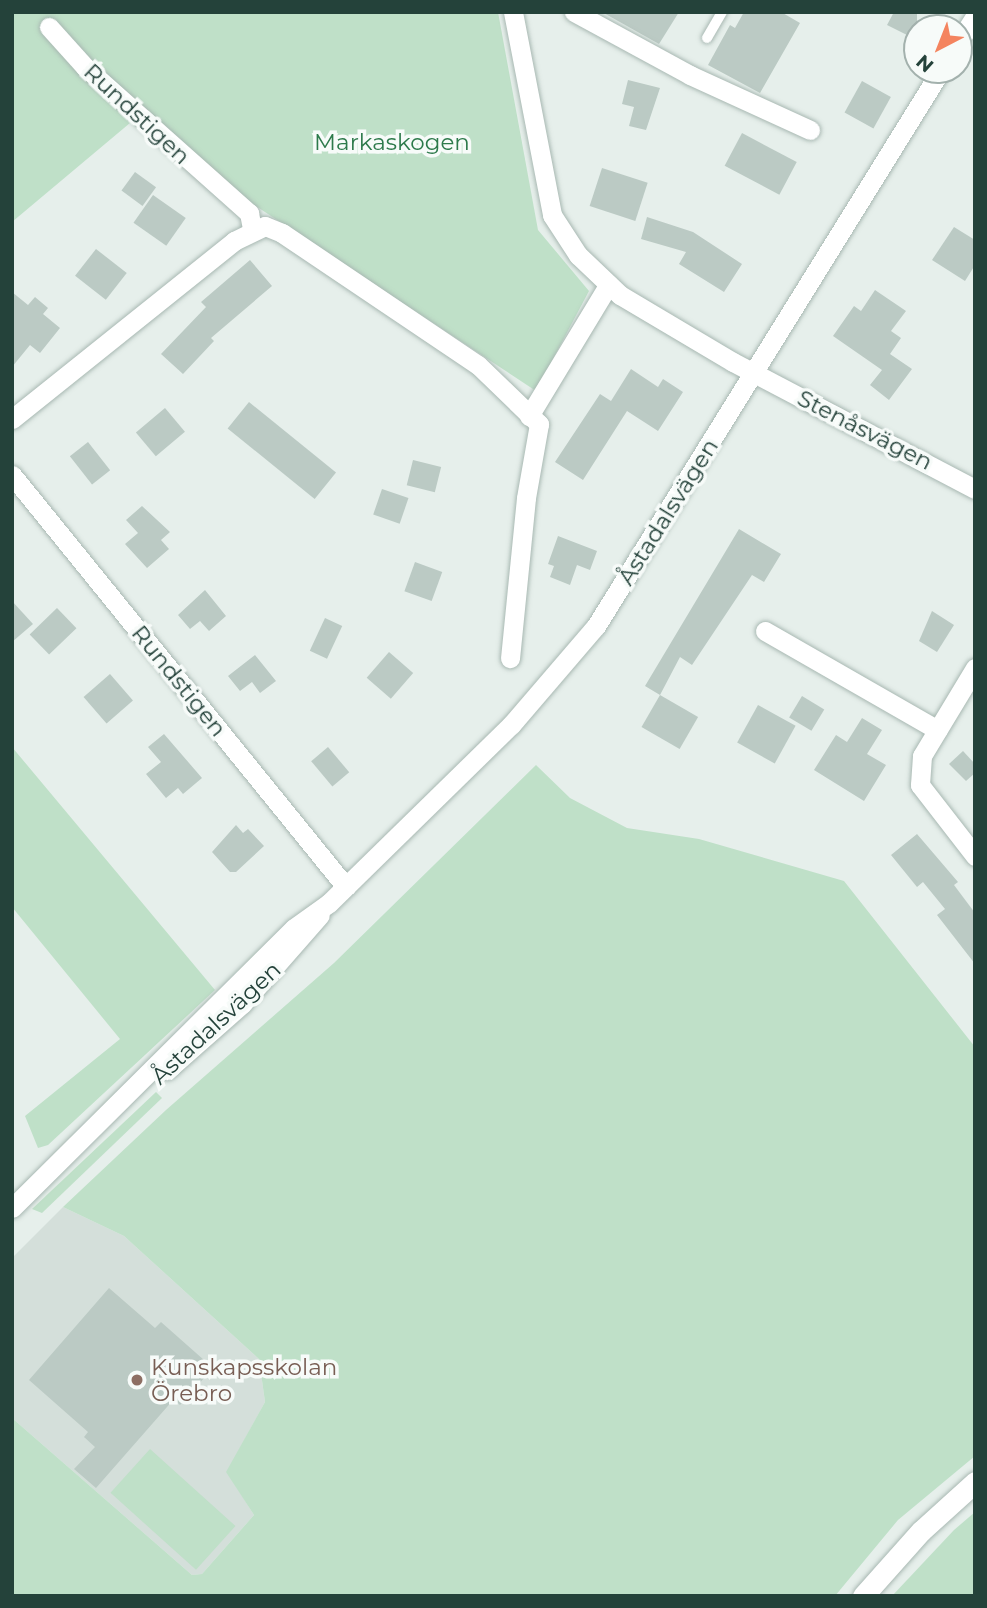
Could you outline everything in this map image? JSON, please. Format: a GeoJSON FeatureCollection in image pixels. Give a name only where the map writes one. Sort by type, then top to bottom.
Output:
{"type":"FeatureCollection","features":[{"type":"Feature","properties":{"kind":"main road"},"geometry":{"type":"LineString","coordinates":[[863,1596],[921,1531],[975,1482]]}},
{"type":"Feature","properties":{"kind":"street","name":"Stenåsvägen"},"geometry":{"type":"LineString","coordinates":[[513,12],[552,215],[578,255],[609,284],[754,373],[975,489]]}},
{"type":"Feature","properties":{"kind":"street"},"geometry":{"type":"LineString","coordinates":[[574,12],[690,75],[810,130]]}},
{"type":"Feature","properties":{"kind":"street","name":"Rundstigen"},"geometry":{"type":"LineString","coordinates":[[49,27],[85,67],[249,213],[252,229]]}},
{"type":"Feature","properties":{"kind":"street","name":"Åstadalsvägen"},"geometry":{"type":"LineString","coordinates":[[12,1208],[294,928],[329,903],[511,725],[596,626],[932,84]]}},
{"type":"Feature","properties":{"kind":"street"},"geometry":{"type":"LineString","coordinates":[[12,419],[252,229],[265,226],[282,233],[478,365],[539,424],[526,498],[510,658]]}},
{"type":"Feature","properties":{"kind":"street"},"geometry":{"type":"LineString","coordinates":[[529,416],[609,284]]}},
{"type":"Feature","properties":{"kind":"street","name":"Rundstigen"},"geometry":{"type":"LineString","coordinates":[[12,475],[346,887]]}},
{"type":"Feature","properties":{"kind":"street"},"geometry":{"type":"LineString","coordinates":[[765,631],[938,730]]}},
{"type":"Feature","properties":{"kind":"street"},"geometry":{"type":"LineString","coordinates":[[975,668],[922,756],[920,785],[975,856]]}},
{"type":"Feature","properties":{"kind":"lane"},"geometry":{"type":"LineString","coordinates":[[707,38],[722,12]]}},
{"type":"Feature","properties":{"kind":"shaded area","name":"Kunskapsskolan Örebro"},"geometry":{"type":"Polygon","coordinates":[[[63,1207],[124,1236],[259,1359],[265,1402],[227,1472],[254,1515],[202,1574],[192,1575],[12,1418],[12,1258],[63,1207]]]}},
{"type":"Feature","properties":{"kind":"green space","name":"Markaskogen"},"geometry":{"type":"Polygon","coordinates":[[[12,12],[498,12],[538,230],[589,291],[536,391],[130,123],[12,222],[12,12]]]}},
{"type":"Feature","properties":{"kind":"green space"},"geometry":{"type":"Polygon","coordinates":[[[12,747],[215,990],[48,1145],[38,1148],[25,1116],[120,1039],[12,907],[12,747]]]}},
{"type":"Feature","properties":{"kind":"green space"},"geometry":{"type":"Polygon","coordinates":[[[536,765],[570,798],[627,828],[699,839],[844,881],[975,1047],[975,1456],[898,1520],[835,1596],[12,1596],[12,1418],[192,1575],[202,1574],[254,1515],[226,1472],[265,1402],[259,1359],[124,1236],[63,1207],[166,1110],[334,963],[536,765]]]}},
{"type":"Feature","properties":{"kind":"green space"},"geometry":{"type":"Polygon","coordinates":[[[156,1092],[162,1098],[42,1213],[32,1209],[156,1092]]]}},
{"type":"Feature","properties":{"kind":"green space"},"geometry":{"type":"Polygon","coordinates":[[[150,1449],[235,1526],[196,1570],[111,1493],[150,1449]]]}},
{"type":"Feature","properties":{"kind":"green space"},"geometry":{"type":"Polygon","coordinates":[[[975,1512],[975,1596],[892,1596],[954,1530],[975,1512]]]}},
{"type":"Feature","properties":{"kind":"building"},"geometry":{"type":"Polygon","coordinates":[[[602,12],[679,12],[659,44],[602,12]]]}},
{"type":"Feature","properties":{"kind":"building"},"geometry":{"type":"Polygon","coordinates":[[[744,12],[781,12],[800,23],[760,93],[708,65],[730,25],[735,28],[744,12]]]}},
{"type":"Feature","properties":{"kind":"building"},"geometry":{"type":"Polygon","coordinates":[[[894,12],[917,12],[903,14],[903,33],[887,25],[894,12]]]}},
{"type":"Feature","properties":{"kind":"building"},"geometry":{"type":"Polygon","coordinates":[[[628,80],[660,88],[646,130],[629,126],[634,107],[622,104],[628,80]]]}},
{"type":"Feature","properties":{"kind":"building"},"geometry":{"type":"Polygon","coordinates":[[[862,81],[891,97],[873,128],[845,112],[862,81]]]}},
{"type":"Feature","properties":{"kind":"building"},"geometry":{"type":"Polygon","coordinates":[[[742,133],[797,162],[779,195],[725,166],[742,133]]]}},
{"type":"Feature","properties":{"kind":"building"},"geometry":{"type":"Polygon","coordinates":[[[602,168],[648,183],[635,221],[590,206],[602,168]]]}},
{"type":"Feature","properties":{"kind":"building"},"geometry":{"type":"Polygon","coordinates":[[[135,172],[156,187],[143,206],[121,191],[135,172]]]}},
{"type":"Feature","properties":{"kind":"building"},"geometry":{"type":"Polygon","coordinates":[[[153,195],[186,218],[166,246],[133,223],[153,195]]]}},
{"type":"Feature","properties":{"kind":"building"},"geometry":{"type":"Polygon","coordinates":[[[647,217],[693,232],[742,264],[724,292],[679,264],[686,252],[641,239],[647,217]]]}},
{"type":"Feature","properties":{"kind":"building"},"geometry":{"type":"Polygon","coordinates":[[[954,227],[975,240],[975,265],[965,281],[932,260],[954,227]]]}},
{"type":"Feature","properties":{"kind":"building"},"geometry":{"type":"Polygon","coordinates":[[[96,249],[127,273],[106,300],[75,276],[96,249]]]}},
{"type":"Feature","properties":{"kind":"building"},"geometry":{"type":"Polygon","coordinates":[[[250,260],[272,286],[211,338],[214,341],[183,374],[161,354],[206,307],[201,302],[250,260]]]}},
{"type":"Feature","properties":{"kind":"building"},"geometry":{"type":"Polygon","coordinates":[[[875,290],[906,311],[891,331],[901,338],[890,354],[912,369],[889,400],[870,385],[882,370],[833,336],[854,306],[861,311],[875,290]]]}},
{"type":"Feature","properties":{"kind":"building"},"geometry":{"type":"Polygon","coordinates":[[[12,292],[28,305],[35,297],[48,308],[43,314],[60,328],[40,353],[30,345],[12,367],[12,292]]]}},
{"type":"Feature","properties":{"kind":"building"},"geometry":{"type":"Polygon","coordinates":[[[631,369],[658,387],[663,379],[683,392],[658,431],[627,411],[583,480],[555,462],[600,394],[611,401],[631,369]]]}},
{"type":"Feature","properties":{"kind":"building"},"geometry":{"type":"Polygon","coordinates":[[[249,402],[336,472],[315,499],[228,428],[249,402]]]}},
{"type":"Feature","properties":{"kind":"building"},"geometry":{"type":"Polygon","coordinates":[[[165,408],[185,432],[156,456],[136,432],[165,408]]]}},
{"type":"Feature","properties":{"kind":"building"},"geometry":{"type":"Polygon","coordinates":[[[88,442],[110,470],[92,485],[70,456],[88,442]]]}},
{"type":"Feature","properties":{"kind":"building"},"geometry":{"type":"Polygon","coordinates":[[[413,460],[441,467],[435,492],[407,485],[413,460]]]}},
{"type":"Feature","properties":{"kind":"building"},"geometry":{"type":"Polygon","coordinates":[[[382,489],[408,498],[400,524],[373,515],[382,489]]]}},
{"type":"Feature","properties":{"kind":"building"},"geometry":{"type":"Polygon","coordinates":[[[142,506],[170,532],[161,540],[169,549],[147,568],[125,544],[138,533],[126,520],[142,506]]]}},
{"type":"Feature","properties":{"kind":"building"},"geometry":{"type":"Polygon","coordinates":[[[739,529],[781,554],[764,582],[752,575],[692,665],[680,657],[660,695],[645,686],[739,529]]]}},
{"type":"Feature","properties":{"kind":"building"},"geometry":{"type":"Polygon","coordinates":[[[558,536],[597,551],[590,570],[577,565],[570,585],[550,577],[554,566],[548,564],[558,536]]]}},
{"type":"Feature","properties":{"kind":"building"},"geometry":{"type":"Polygon","coordinates":[[[415,562],[442,572],[432,601],[404,591],[415,562]]]}},
{"type":"Feature","properties":{"kind":"building"},"geometry":{"type":"Polygon","coordinates":[[[205,590],[226,616],[209,631],[200,621],[190,629],[178,615],[205,590]]]}},
{"type":"Feature","properties":{"kind":"building"},"geometry":{"type":"Polygon","coordinates":[[[12,601],[33,624],[12,642],[12,601]]]}},
{"type":"Feature","properties":{"kind":"building"},"geometry":{"type":"Polygon","coordinates":[[[57,608],[76,628],[49,655],[30,634],[57,608]]]}},
{"type":"Feature","properties":{"kind":"building"},"geometry":{"type":"Polygon","coordinates":[[[932,611],[954,625],[937,652],[919,641],[932,611]]]}},
{"type":"Feature","properties":{"kind":"building"},"geometry":{"type":"Polygon","coordinates":[[[325,618],[342,626],[327,659],[310,651],[325,618]]]}},
{"type":"Feature","properties":{"kind":"building"},"geometry":{"type":"Polygon","coordinates":[[[389,652],[413,673],[391,699],[367,678],[389,652]]]}},
{"type":"Feature","properties":{"kind":"building"},"geometry":{"type":"Polygon","coordinates":[[[255,655],[276,681],[260,693],[252,682],[240,691],[228,676],[255,655]]]}},
{"type":"Feature","properties":{"kind":"building"},"geometry":{"type":"Polygon","coordinates":[[[110,674],[133,700],[107,723],[84,697],[110,674]]]}},
{"type":"Feature","properties":{"kind":"building"},"geometry":{"type":"Polygon","coordinates":[[[660,695],[698,717],[680,749],[642,727],[660,695]]]}},
{"type":"Feature","properties":{"kind":"building"},"geometry":{"type":"Polygon","coordinates":[[[802,696],[824,709],[811,731],[789,717],[802,696]]]}},
{"type":"Feature","properties":{"kind":"building"},"geometry":{"type":"Polygon","coordinates":[[[758,705],[796,726],[775,763],[737,743],[758,705]]]}},
{"type":"Feature","properties":{"kind":"building"},"geometry":{"type":"Polygon","coordinates":[[[862,718],[882,730],[867,754],[886,765],[864,801],[814,770],[836,735],[847,742],[862,718]]]}},
{"type":"Feature","properties":{"kind":"building"},"geometry":{"type":"Polygon","coordinates":[[[164,734],[202,778],[183,794],[178,788],[166,798],[146,774],[161,762],[148,747],[164,734]]]}},
{"type":"Feature","properties":{"kind":"building"},"geometry":{"type":"Polygon","coordinates":[[[328,747],[349,772],[332,786],[311,761],[328,747]]]}},
{"type":"Feature","properties":{"kind":"building"},"geometry":{"type":"Polygon","coordinates":[[[963,751],[975,764],[975,773],[966,781],[949,764],[963,751]]]}},
{"type":"Feature","properties":{"kind":"building"},"geometry":{"type":"Polygon","coordinates":[[[236,825],[243,833],[248,829],[264,846],[236,872],[230,872],[212,852],[236,825]]]}},
{"type":"Feature","properties":{"kind":"building"},"geometry":{"type":"Polygon","coordinates":[[[917,834],[958,882],[954,885],[975,913],[975,964],[937,915],[945,909],[923,882],[917,887],[891,855],[917,834]]]}},
{"type":"Feature","properties":{"kind":"building"},"geometry":{"type":"Polygon","coordinates":[[[109,1288],[155,1328],[161,1322],[213,1368],[180,1405],[174,1399],[96,1488],[74,1469],[95,1447],[84,1437],[88,1432],[29,1380],[109,1288]]]}},
{"type":"Feature","properties":{"kind":"place","name":"Kunskapsskolan Örebro"},"geometry":{"type":"Point","coordinates":[137,1380]}}]}
